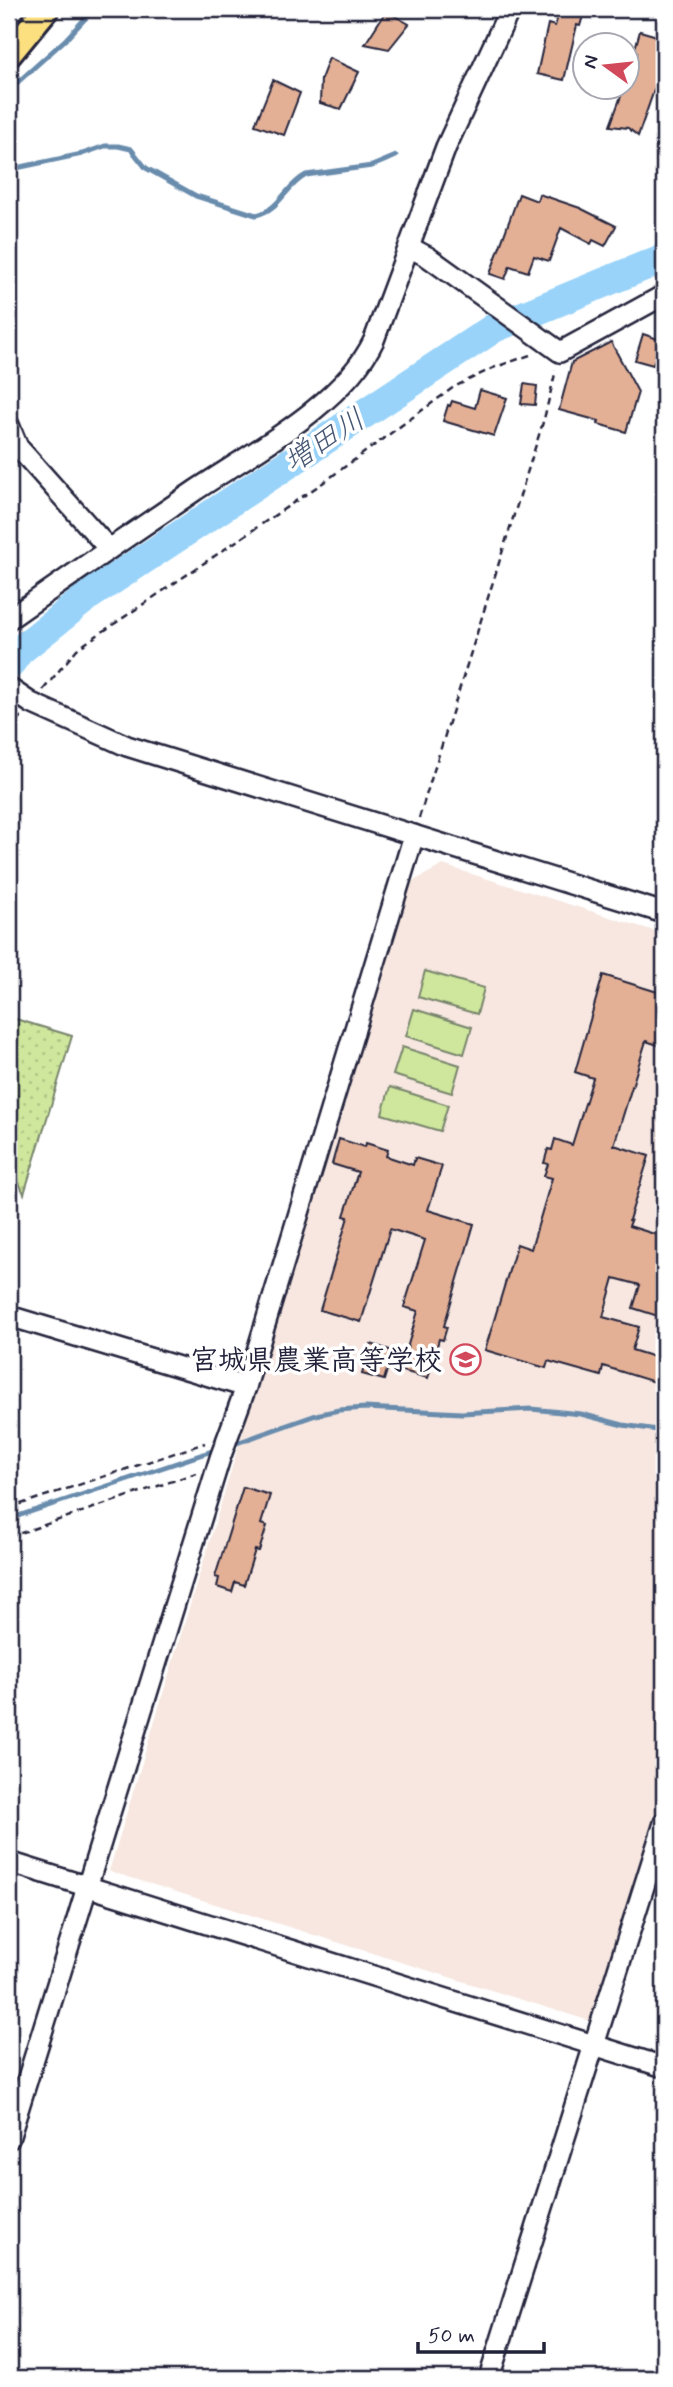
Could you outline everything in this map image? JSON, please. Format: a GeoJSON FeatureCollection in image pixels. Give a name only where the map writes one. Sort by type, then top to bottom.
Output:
{"type":"FeatureCollection","features":[{"type":"Feature","properties":{"kind":"main road"},"geometry":{"type":"LineString","coordinates":[[9,54],[46,9]]}},
{"type":"Feature","properties":{"kind":"street"},"geometry":{"type":"LineString","coordinates":[[9,619],[294,425],[349,378],[367,356],[374,340],[446,147],[510,9]]}},
{"type":"Feature","properties":{"kind":"street"},"geometry":{"type":"LineString","coordinates":[[410,247],[428,257],[553,347],[664,295]]}},
{"type":"Feature","properties":{"kind":"street"},"geometry":{"type":"LineString","coordinates":[[9,425],[18,447],[109,549]]}},
{"type":"Feature","properties":{"kind":"street"},"geometry":{"type":"LineString","coordinates":[[21,696],[127,746],[664,913]]}},
{"type":"Feature","properties":{"kind":"street"},"geometry":{"type":"LineString","coordinates":[[9,2139],[224,1449],[246,1387],[414,835]]}},
{"type":"Feature","properties":{"kind":"street"},"geometry":{"type":"LineString","coordinates":[[9,1316],[246,1387]]}},
{"type":"Feature","properties":{"kind":"street"},"geometry":{"type":"LineString","coordinates":[[489,2378],[664,1823]]}},
{"type":"Feature","properties":{"kind":"street"},"geometry":{"type":"LineString","coordinates":[[9,1862],[664,2067]]}},
{"type":"Feature","properties":{"kind":"path"},"geometry":{"type":"LineString","coordinates":[[21,696],[78,649],[324,482],[454,387],[493,368],[553,347],[544,419],[414,835]]}},
{"type":"Feature","properties":{"kind":"path"},"geometry":{"type":"LineString","coordinates":[[9,1508],[224,1449]]}},
{"type":"Feature","properties":{"kind":"path"},"geometry":{"type":"LineString","coordinates":[[9,1537],[224,1449]]}},
{"type":"Feature","properties":{"kind":"shaded area","name":"宮城県農業高等学校"},"geometry":{"type":"Polygon","coordinates":[[[443,865],[664,934],[664,1784],[590,2021],[109,1871],[410,883],[443,865]]]}},
{"type":"Feature","properties":{"kind":"green space"},"geometry":{"type":"Polygon","coordinates":[[[425,971],[484,988],[477,1014],[418,997],[425,971]]]}},
{"type":"Feature","properties":{"kind":"green space"},"geometry":{"type":"Polygon","coordinates":[[[414,1009],[472,1027],[464,1054],[406,1036],[414,1009]]]}},
{"type":"Feature","properties":{"kind":"green space"},"geometry":{"type":"Polygon","coordinates":[[[9,1017],[72,1036],[24,1194],[9,1160],[9,1017]]]}},
{"type":"Feature","properties":{"kind":"green space"},"geometry":{"type":"Polygon","coordinates":[[[402,1047],[460,1065],[452,1093],[393,1075],[402,1047]]]}},
{"type":"Feature","properties":{"kind":"green space"},"geometry":{"type":"Polygon","coordinates":[[[390,1087],[448,1105],[440,1131],[382,1114],[390,1087]]]}},
{"type":"Feature","properties":{"kind":"building"},"geometry":{"type":"Polygon","coordinates":[[[560,9],[585,9],[580,26],[577,25],[575,32],[572,32],[572,46],[564,80],[537,74],[548,24],[555,26],[560,9]]]}},
{"type":"Feature","properties":{"kind":"building"},"geometry":{"type":"Polygon","coordinates":[[[386,11],[409,24],[389,49],[365,44],[386,11]]]}},
{"type":"Feature","properties":{"kind":"building"},"geometry":{"type":"Polygon","coordinates":[[[640,31],[664,38],[664,44],[656,72],[660,73],[638,136],[628,128],[610,126],[619,102],[642,102],[642,32],[640,31]]]}},
{"type":"Feature","properties":{"kind":"building"},"geometry":{"type":"Polygon","coordinates":[[[329,58],[359,72],[341,109],[320,103],[321,79],[329,58]]]}},
{"type":"Feature","properties":{"kind":"building"},"geometry":{"type":"Polygon","coordinates":[[[273,80],[300,93],[284,135],[255,125],[273,80]]]}},
{"type":"Feature","properties":{"kind":"building"},"geometry":{"type":"Polygon","coordinates":[[[519,194],[537,201],[539,194],[580,208],[616,226],[605,246],[593,240],[591,244],[561,228],[549,261],[534,256],[528,272],[510,266],[505,279],[490,274],[519,194]]]}},
{"type":"Feature","properties":{"kind":"building"},"geometry":{"type":"Polygon","coordinates":[[[643,334],[664,341],[664,354],[657,352],[653,365],[635,360],[643,334]]]}},
{"type":"Feature","properties":{"kind":"building"},"geometry":{"type":"Polygon","coordinates":[[[611,342],[638,392],[626,432],[559,410],[572,362],[611,342]]]}},
{"type":"Feature","properties":{"kind":"building"},"geometry":{"type":"Polygon","coordinates":[[[524,384],[537,386],[535,405],[521,404],[524,384]]]}},
{"type":"Feature","properties":{"kind":"building"},"geometry":{"type":"Polygon","coordinates":[[[480,390],[507,398],[494,436],[443,421],[452,401],[475,408],[480,390]]]}},
{"type":"Feature","properties":{"kind":"building"},"geometry":{"type":"Polygon","coordinates":[[[603,975],[664,994],[664,1047],[646,1041],[614,1145],[649,1156],[629,1226],[664,1237],[664,1318],[633,1308],[640,1285],[614,1278],[603,1317],[639,1327],[632,1350],[664,1360],[664,1385],[603,1366],[601,1376],[548,1361],[546,1368],[485,1350],[517,1244],[531,1249],[552,1178],[544,1176],[548,1164],[544,1163],[548,1149],[552,1150],[555,1139],[572,1145],[593,1078],[575,1072],[603,975]]]}},
{"type":"Feature","properties":{"kind":"building"},"geometry":{"type":"Polygon","coordinates":[[[339,1139],[365,1147],[366,1143],[388,1150],[386,1156],[413,1165],[415,1158],[442,1166],[428,1210],[474,1224],[444,1326],[447,1327],[443,1340],[439,1339],[428,1378],[388,1367],[384,1380],[362,1374],[371,1344],[405,1355],[418,1311],[404,1307],[425,1240],[390,1229],[361,1322],[320,1310],[348,1217],[344,1216],[358,1172],[332,1164],[339,1139]]]}},
{"type":"Feature","properties":{"kind":"building"},"geometry":{"type":"Polygon","coordinates":[[[243,1487],[270,1495],[261,1524],[267,1526],[259,1551],[255,1550],[244,1585],[235,1582],[232,1592],[217,1587],[219,1578],[215,1577],[243,1487]]]}},
{"type":"Feature","properties":{"kind":"waterway"},"geometry":{"type":"LineString","coordinates":[[9,90],[66,39],[94,9]]}},
{"type":"Feature","properties":{"kind":"waterway"},"geometry":{"type":"LineString","coordinates":[[9,171],[105,146],[118,146],[131,149],[146,168],[196,196],[256,215],[271,208],[306,175],[372,166],[396,156]]}},
{"type":"Feature","properties":{"kind":"waterway","name":"増田川"},"geometry":{"type":"LineString","coordinates":[[9,665],[19,651],[88,596],[494,328],[664,258]]}},
{"type":"Feature","properties":{"kind":"waterway"},"geometry":{"type":"LineString","coordinates":[[231,1445],[316,1415],[365,1408],[462,1413],[531,1409],[581,1414],[623,1425],[664,1431]]}},
{"type":"Feature","properties":{"kind":"waterway"},"geometry":{"type":"LineString","coordinates":[[9,1519],[218,1449]]}},
{"type":"Feature","properties":{"kind":"place","name":"宮城県農業高等学校"},"geometry":{"type":"Point","coordinates":[465,1359]}}]}
